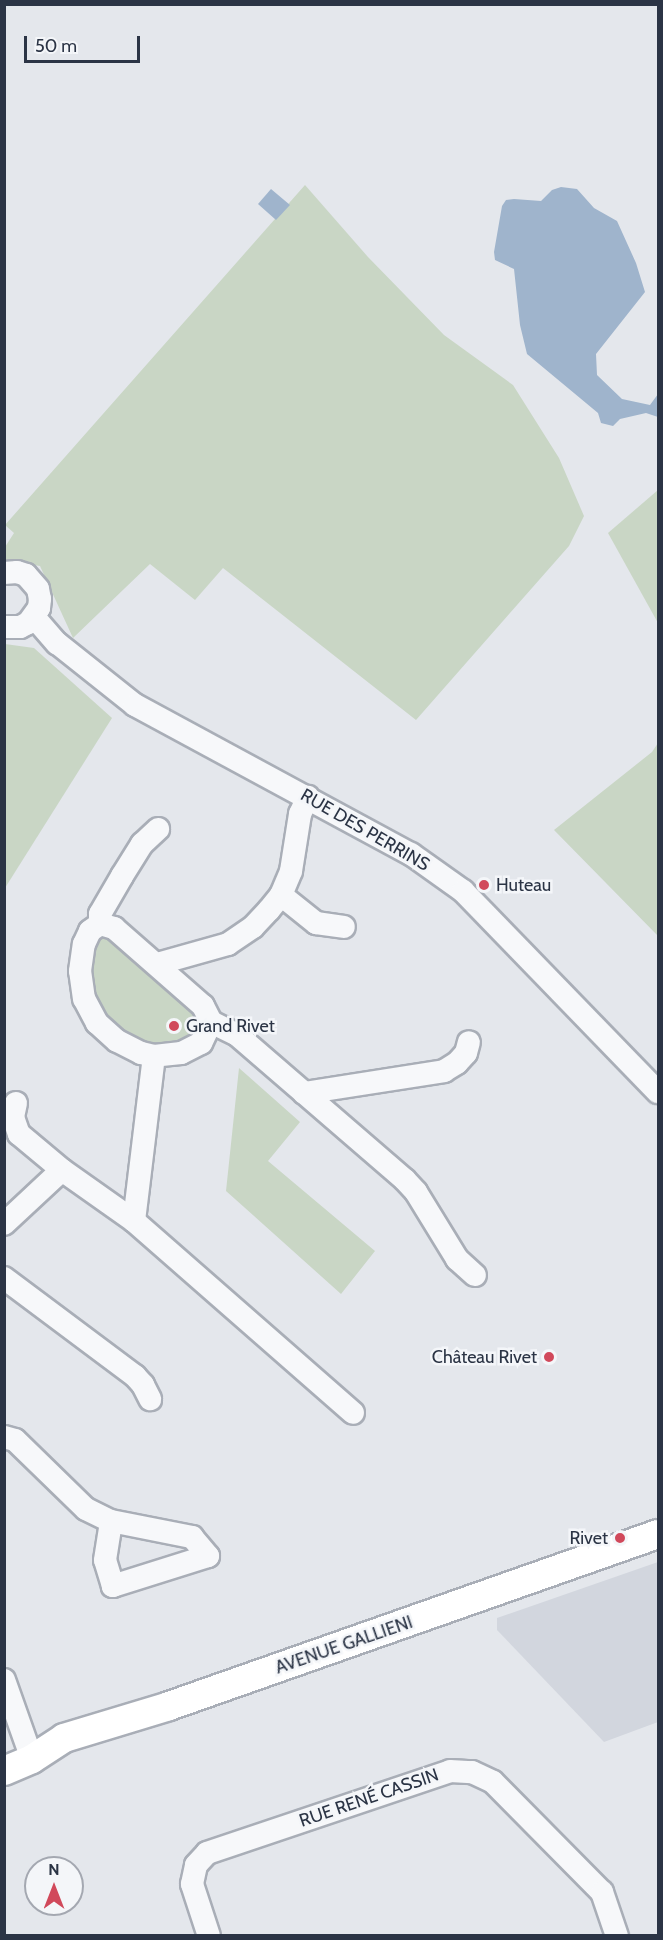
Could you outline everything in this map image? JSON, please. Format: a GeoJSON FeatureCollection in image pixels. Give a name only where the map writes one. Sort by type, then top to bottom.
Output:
{"type":"FeatureCollection","features":[{"type":"Feature","properties":{"kind":"main road","name":"AVENUE GALLIENI"},"geometry":{"type":"LineString","coordinates":[[4,1770],[64,1738],[169,1706],[658,1534]]}},
{"type":"Feature","properties":{"kind":"main road","name":"AVENUE GALLIENI"},"geometry":{"type":"LineString","coordinates":[[18,1761],[69,1753],[658,1550]]}},
{"type":"Feature","properties":{"kind":"street"},"geometry":{"type":"LineString","coordinates":[[4,573],[17,572],[33,581],[40,599],[34,617],[20,627],[4,627]]}},
{"type":"Feature","properties":{"kind":"street","name":"RUE DES PERRINS"},"geometry":{"type":"LineString","coordinates":[[34,617],[57,643],[135,705],[411,854],[463,891],[658,1092]]}},
{"type":"Feature","properties":{"kind":"street"},"geometry":{"type":"LineString","coordinates":[[157,964],[228,944],[253,927],[281,895],[291,870],[300,814],[308,797]]}},
{"type":"Feature","properties":{"kind":"street"},"geometry":{"type":"LineString","coordinates":[[100,924],[100,914],[122,876],[142,844],[158,829]]}},
{"type":"Feature","properties":{"kind":"street"},"geometry":{"type":"LineString","coordinates":[[281,895],[316,923],[344,927]]}},
{"type":"Feature","properties":{"kind":"street"},"geometry":{"type":"LineString","coordinates":[[211,1023],[207,1036],[192,1049],[172,1055],[154,1056],[129,1048],[106,1033],[90,1012],[84,999],[80,971],[81,957],[90,931],[100,924],[110,925],[203,1006],[211,1023],[236,1034],[405,1180],[416,1192],[445,1244],[457,1259],[475,1275]]}},
{"type":"Feature","properties":{"kind":"street"},"geometry":{"type":"LineString","coordinates":[[304,1093],[444,1071],[458,1063],[466,1053],[470,1042]]}},
{"type":"Feature","properties":{"kind":"street"},"geometry":{"type":"LineString","coordinates":[[134,1221],[154,1056]]}},
{"type":"Feature","properties":{"kind":"street"},"geometry":{"type":"LineString","coordinates":[[16,1103],[13,1117],[19,1134],[62,1170],[134,1221],[353,1413]]}},
{"type":"Feature","properties":{"kind":"street"},"geometry":{"type":"LineString","coordinates":[[4,1224],[62,1170]]}},
{"type":"Feature","properties":{"kind":"street"},"geometry":{"type":"LineString","coordinates":[[4,1278],[135,1376],[143,1385],[150,1400]]}},
{"type":"Feature","properties":{"kind":"street"},"geometry":{"type":"LineString","coordinates":[[4,1437],[15,1440],[86,1509],[111,1521]]}},
{"type":"Feature","properties":{"kind":"street"},"geometry":{"type":"LineString","coordinates":[[4,1680],[18,1761]]}},
{"type":"Feature","properties":{"kind":"street","name":"RUE RENÉ CASSIN"},"geometry":{"type":"LineString","coordinates":[[209,1935],[192,1884],[196,1866],[207,1853],[450,1771],[472,1772],[493,1782],[602,1892],[616,1935]]}},
{"type":"Feature","properties":{"kind":"shaded area"},"geometry":{"type":"Polygon","coordinates":[[[658,1562],[658,1722],[604,1742],[497,1630],[497,1618],[658,1562]]]}},
{"type":"Feature","properties":{"kind":"green space"},"geometry":{"type":"Polygon","coordinates":[[[305,185],[368,257],[444,335],[513,385],[559,458],[584,516],[569,546],[416,720],[223,568],[195,600],[150,564],[73,638],[40,566],[5,560],[5,547],[14,533],[5,525],[305,185]]]}},
{"type":"Feature","properties":{"kind":"green space"},"geometry":{"type":"Polygon","coordinates":[[[658,490],[658,623],[608,533],[658,490]]]}},
{"type":"Feature","properties":{"kind":"green space"},"geometry":{"type":"Polygon","coordinates":[[[5,644],[34,648],[112,718],[5,888],[5,644]]]}},
{"type":"Feature","properties":{"kind":"green space"},"geometry":{"type":"Polygon","coordinates":[[[658,743],[658,936],[554,830],[652,752],[658,743]]]}},
{"type":"Feature","properties":{"kind":"green space"},"geometry":{"type":"Polygon","coordinates":[[[102,935],[115,938],[197,1016],[196,1028],[189,1040],[154,1047],[110,1026],[89,990],[95,938],[102,935]]]}},
{"type":"Feature","properties":{"kind":"green space"},"geometry":{"type":"Polygon","coordinates":[[[239,1068],[300,1122],[268,1161],[375,1251],[341,1294],[226,1191],[239,1068]]]}},
{"type":"Feature","properties":{"kind":"water"},"geometry":{"type":"Polygon","coordinates":[[[561,187],[577,189],[594,208],[617,221],[636,263],[645,292],[596,354],[597,375],[622,399],[650,405],[658,394],[658,417],[646,413],[620,419],[613,426],[601,423],[598,413],[527,354],[520,325],[514,269],[495,260],[494,252],[502,206],[506,200],[541,201],[552,190],[561,187]]]}},
{"type":"Feature","properties":{"kind":"water"},"geometry":{"type":"Polygon","coordinates":[[[271,189],[290,205],[276,220],[258,204],[271,189]]]}},
{"type":"Feature","properties":{"kind":"place","name":"Huteau"},"geometry":{"type":"Point","coordinates":[484,885]}},
{"type":"Feature","properties":{"kind":"place","name":"Grand Rivet"},"geometry":{"type":"Point","coordinates":[174,1026]}},
{"type":"Feature","properties":{"kind":"place","name":"Château Rivet"},"geometry":{"type":"Point","coordinates":[549,1357]}},
{"type":"Feature","properties":{"kind":"place","name":"Rivet"},"geometry":{"type":"Point","coordinates":[620,1538]}}]}
